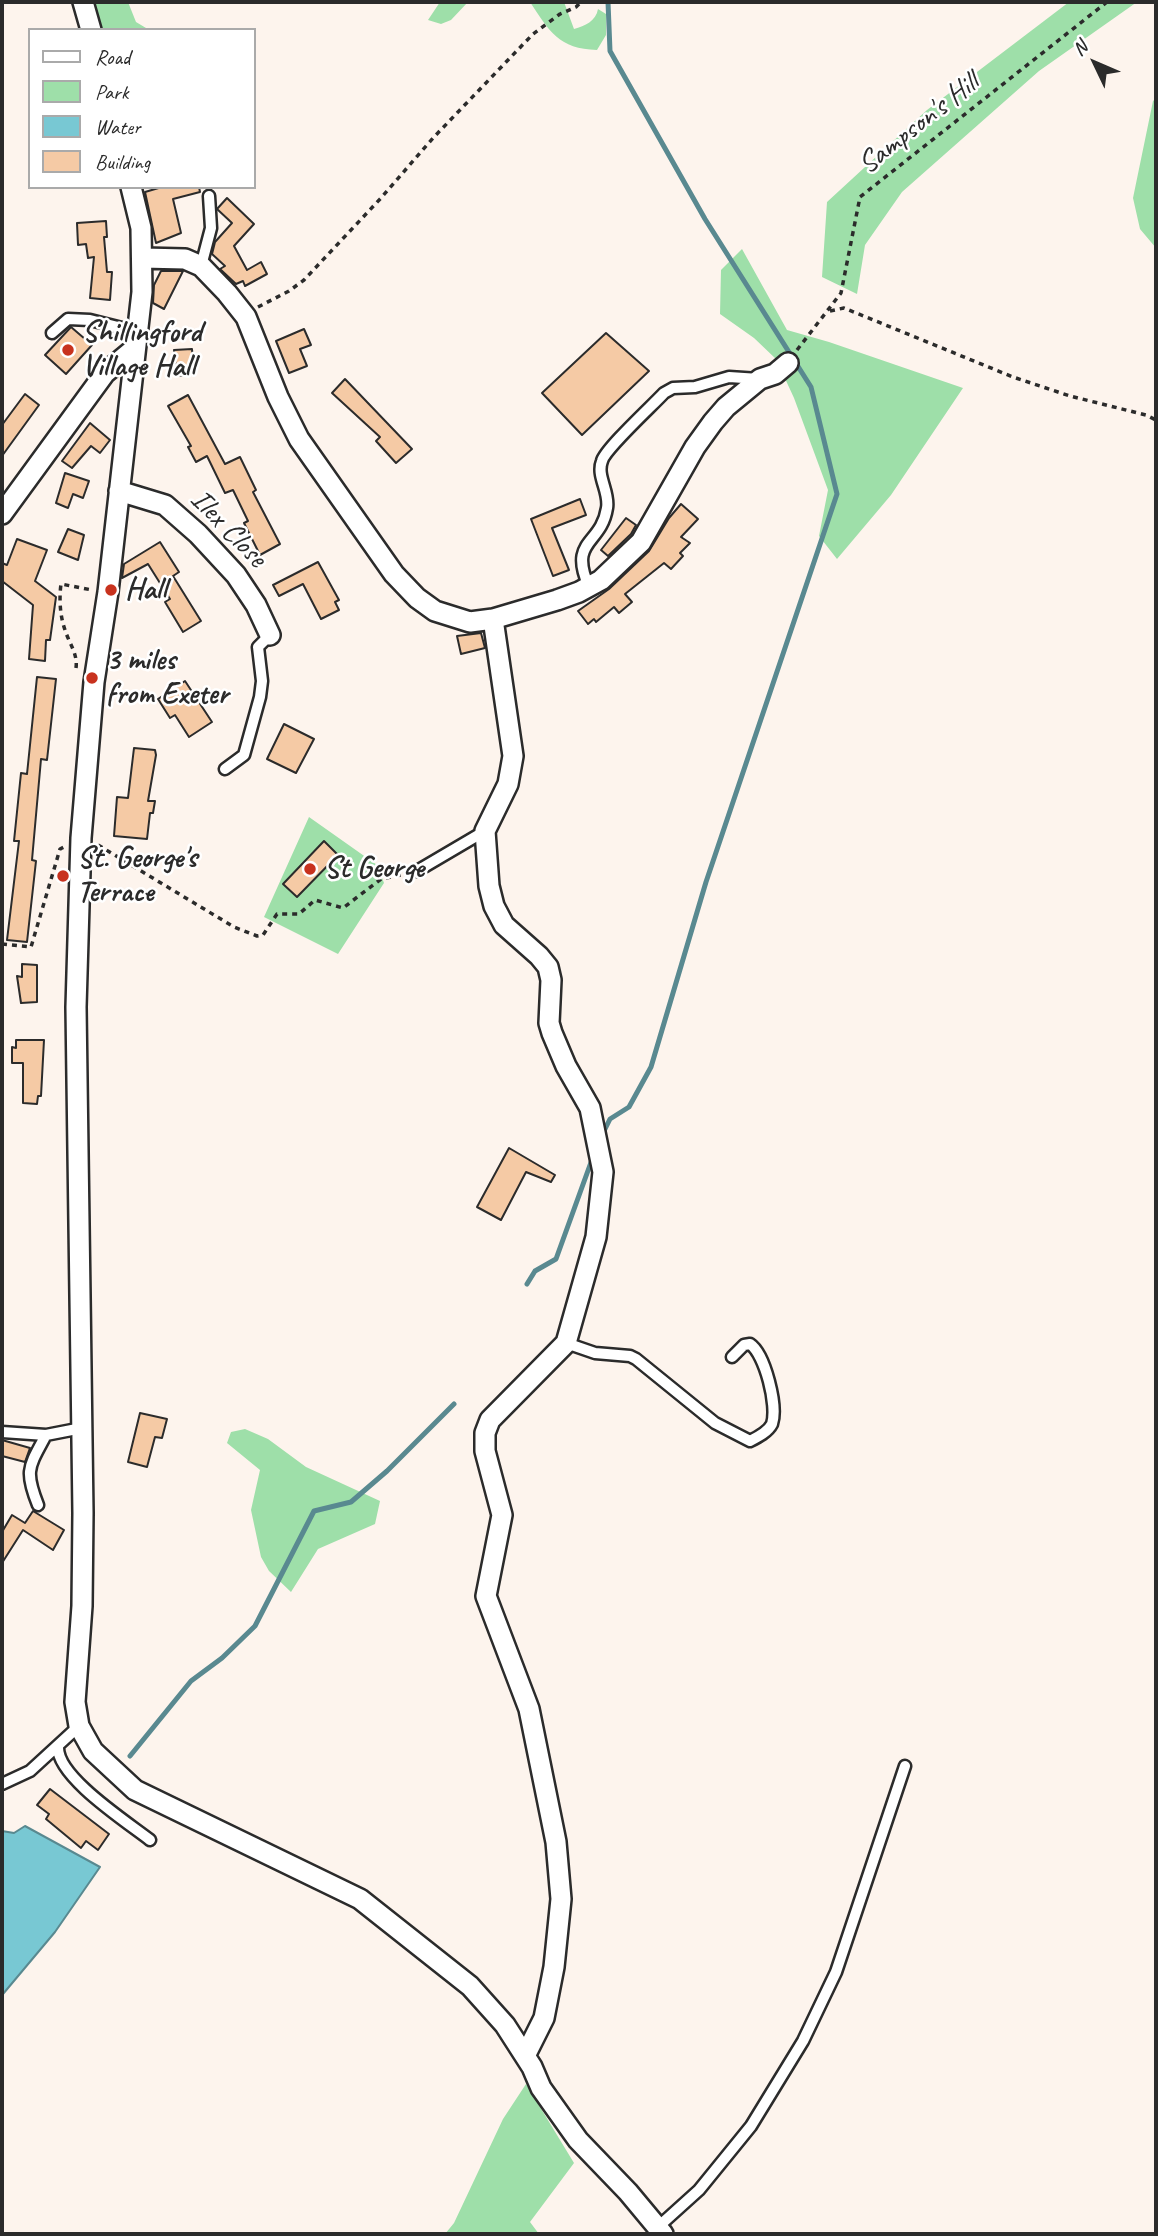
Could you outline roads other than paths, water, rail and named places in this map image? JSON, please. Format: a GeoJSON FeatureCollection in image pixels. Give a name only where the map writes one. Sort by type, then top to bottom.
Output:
{"type":"FeatureCollection","features":[{"type":"Feature","properties":{"kind":"street"},"geometry":{"type":"LineString","coordinates":[[83,2],[90,28]]}},
{"type":"Feature","properties":{"kind":"street"},"geometry":{"type":"LineString","coordinates":[[131,189],[141,228],[143,258],[108,592],[94,682],[88,840],[76,1007],[82,1428],[82,1606],[75,1702],[79,1726],[93,1751],[135,1790],[360,1899],[470,1986],[505,2025],[526,2056],[541,2088],[578,2140],[660,2230]]}},
{"type":"Feature","properties":{"kind":"street"},"geometry":{"type":"LineString","coordinates":[[143,258],[185,259],[201,266],[227,293],[246,317],[278,397],[299,439],[394,573],[417,598],[435,611],[470,622],[493,619],[568,596],[589,587],[623,562],[641,542],[695,447],[726,407],[760,379],[775,374],[791,358]]}},
{"type":"Feature","properties":{"kind":"street"},"geometry":{"type":"LineString","coordinates":[[2,514],[105,373],[136,340]]}},
{"type":"Feature","properties":{"kind":"street","name":"Ilex Close"},"geometry":{"type":"LineString","coordinates":[[119,491],[165,505],[198,534],[236,575],[256,605],[270,635]]}},
{"type":"Feature","properties":{"kind":"street"},"geometry":{"type":"LineString","coordinates":[[493,619],[513,755],[508,784],[485,831],[486,864],[494,906],[504,925],[548,967],[551,980],[549,1023],[566,1066],[590,1108],[603,1172],[596,1237],[566,1343],[490,1420],[485,1433],[485,1451],[502,1515],[486,1596],[529,1709],[556,1842],[561,1899],[554,1967],[544,2018],[526,2056]]}},
{"type":"Feature","properties":{"kind":"lane"},"geometry":{"type":"LineString","coordinates":[[201,266],[211,228],[209,196]]}},
{"type":"Feature","properties":{"kind":"lane"},"geometry":{"type":"LineString","coordinates":[[52,333],[68,319],[89,320],[136,340]]}},
{"type":"Feature","properties":{"kind":"lane"},"geometry":{"type":"LineString","coordinates":[[589,587],[580,562],[607,510],[608,493],[600,471],[605,455],[664,393],[673,388],[695,387],[730,377],[760,379]]}},
{"type":"Feature","properties":{"kind":"lane"},"geometry":{"type":"LineString","coordinates":[[225,769],[244,755],[261,689],[258,648],[270,635]]}},
{"type":"Feature","properties":{"kind":"lane"},"geometry":{"type":"LineString","coordinates":[[418,871],[485,831]]}},
{"type":"Feature","properties":{"kind":"lane"},"geometry":{"type":"LineString","coordinates":[[566,1343],[595,1353],[636,1359],[715,1423],[750,1441],[768,1429],[773,1421],[772,1398],[757,1348],[750,1344],[744,1345],[732,1357]]}},
{"type":"Feature","properties":{"kind":"lane"},"geometry":{"type":"LineString","coordinates":[[2,1432],[46,1435],[82,1428]]}},
{"type":"Feature","properties":{"kind":"lane"},"geometry":{"type":"LineString","coordinates":[[38,1505],[31,1487],[29,1465],[46,1435]]}},
{"type":"Feature","properties":{"kind":"lane"},"geometry":{"type":"LineString","coordinates":[[2,1784],[30,1771],[79,1726]]}},
{"type":"Feature","properties":{"kind":"lane"},"geometry":{"type":"LineString","coordinates":[[58,1747],[62,1764],[83,1787],[150,1840]]}},
{"type":"Feature","properties":{"kind":"lane"},"geometry":{"type":"LineString","coordinates":[[660,2230],[699,2190],[751,2126],[803,2041],[836,1972],[905,1766]]}},
{"type":"Feature","properties":{"kind":"water"},"geometry":{"type":"Polygon","coordinates":[[[25,1826],[100,1867],[55,1932],[3,1994],[2,1831],[14,1833],[25,1826]]]}},
{"type":"Feature","properties":{"kind":"waterway"},"geometry":{"type":"LineString","coordinates":[[602,1135],[610,1119],[629,1107],[651,1067],[706,882],[837,494],[811,387],[705,219],[610,51],[608,2]]}},
{"type":"Feature","properties":{"kind":"waterway"},"geometry":{"type":"LineString","coordinates":[[527,1284],[535,1271],[556,1259],[594,1154]]}},
{"type":"Feature","properties":{"kind":"waterway"},"geometry":{"type":"LineString","coordinates":[[130,1756],[191,1681],[222,1658],[255,1626],[314,1511],[351,1502],[387,1471],[454,1404]]}},
{"type":"Feature","properties":{"kind":"place","name":"Shillingford Village Hall"},"geometry":{"type":"Point","coordinates":[68,350]}},
{"type":"Feature","properties":{"kind":"place","name":"Hall"},"geometry":{"type":"Point","coordinates":[111,590]}},
{"type":"Feature","properties":{"kind":"place","name":"3 miles from Exeter"},"geometry":{"type":"Point","coordinates":[92,678]}},
{"type":"Feature","properties":{"kind":"place","name":"St George"},"geometry":{"type":"Point","coordinates":[310,869]}},
{"type":"Feature","properties":{"kind":"place","name":"St. George's Terrace"},"geometry":{"type":"Point","coordinates":[63,876]}}]}
